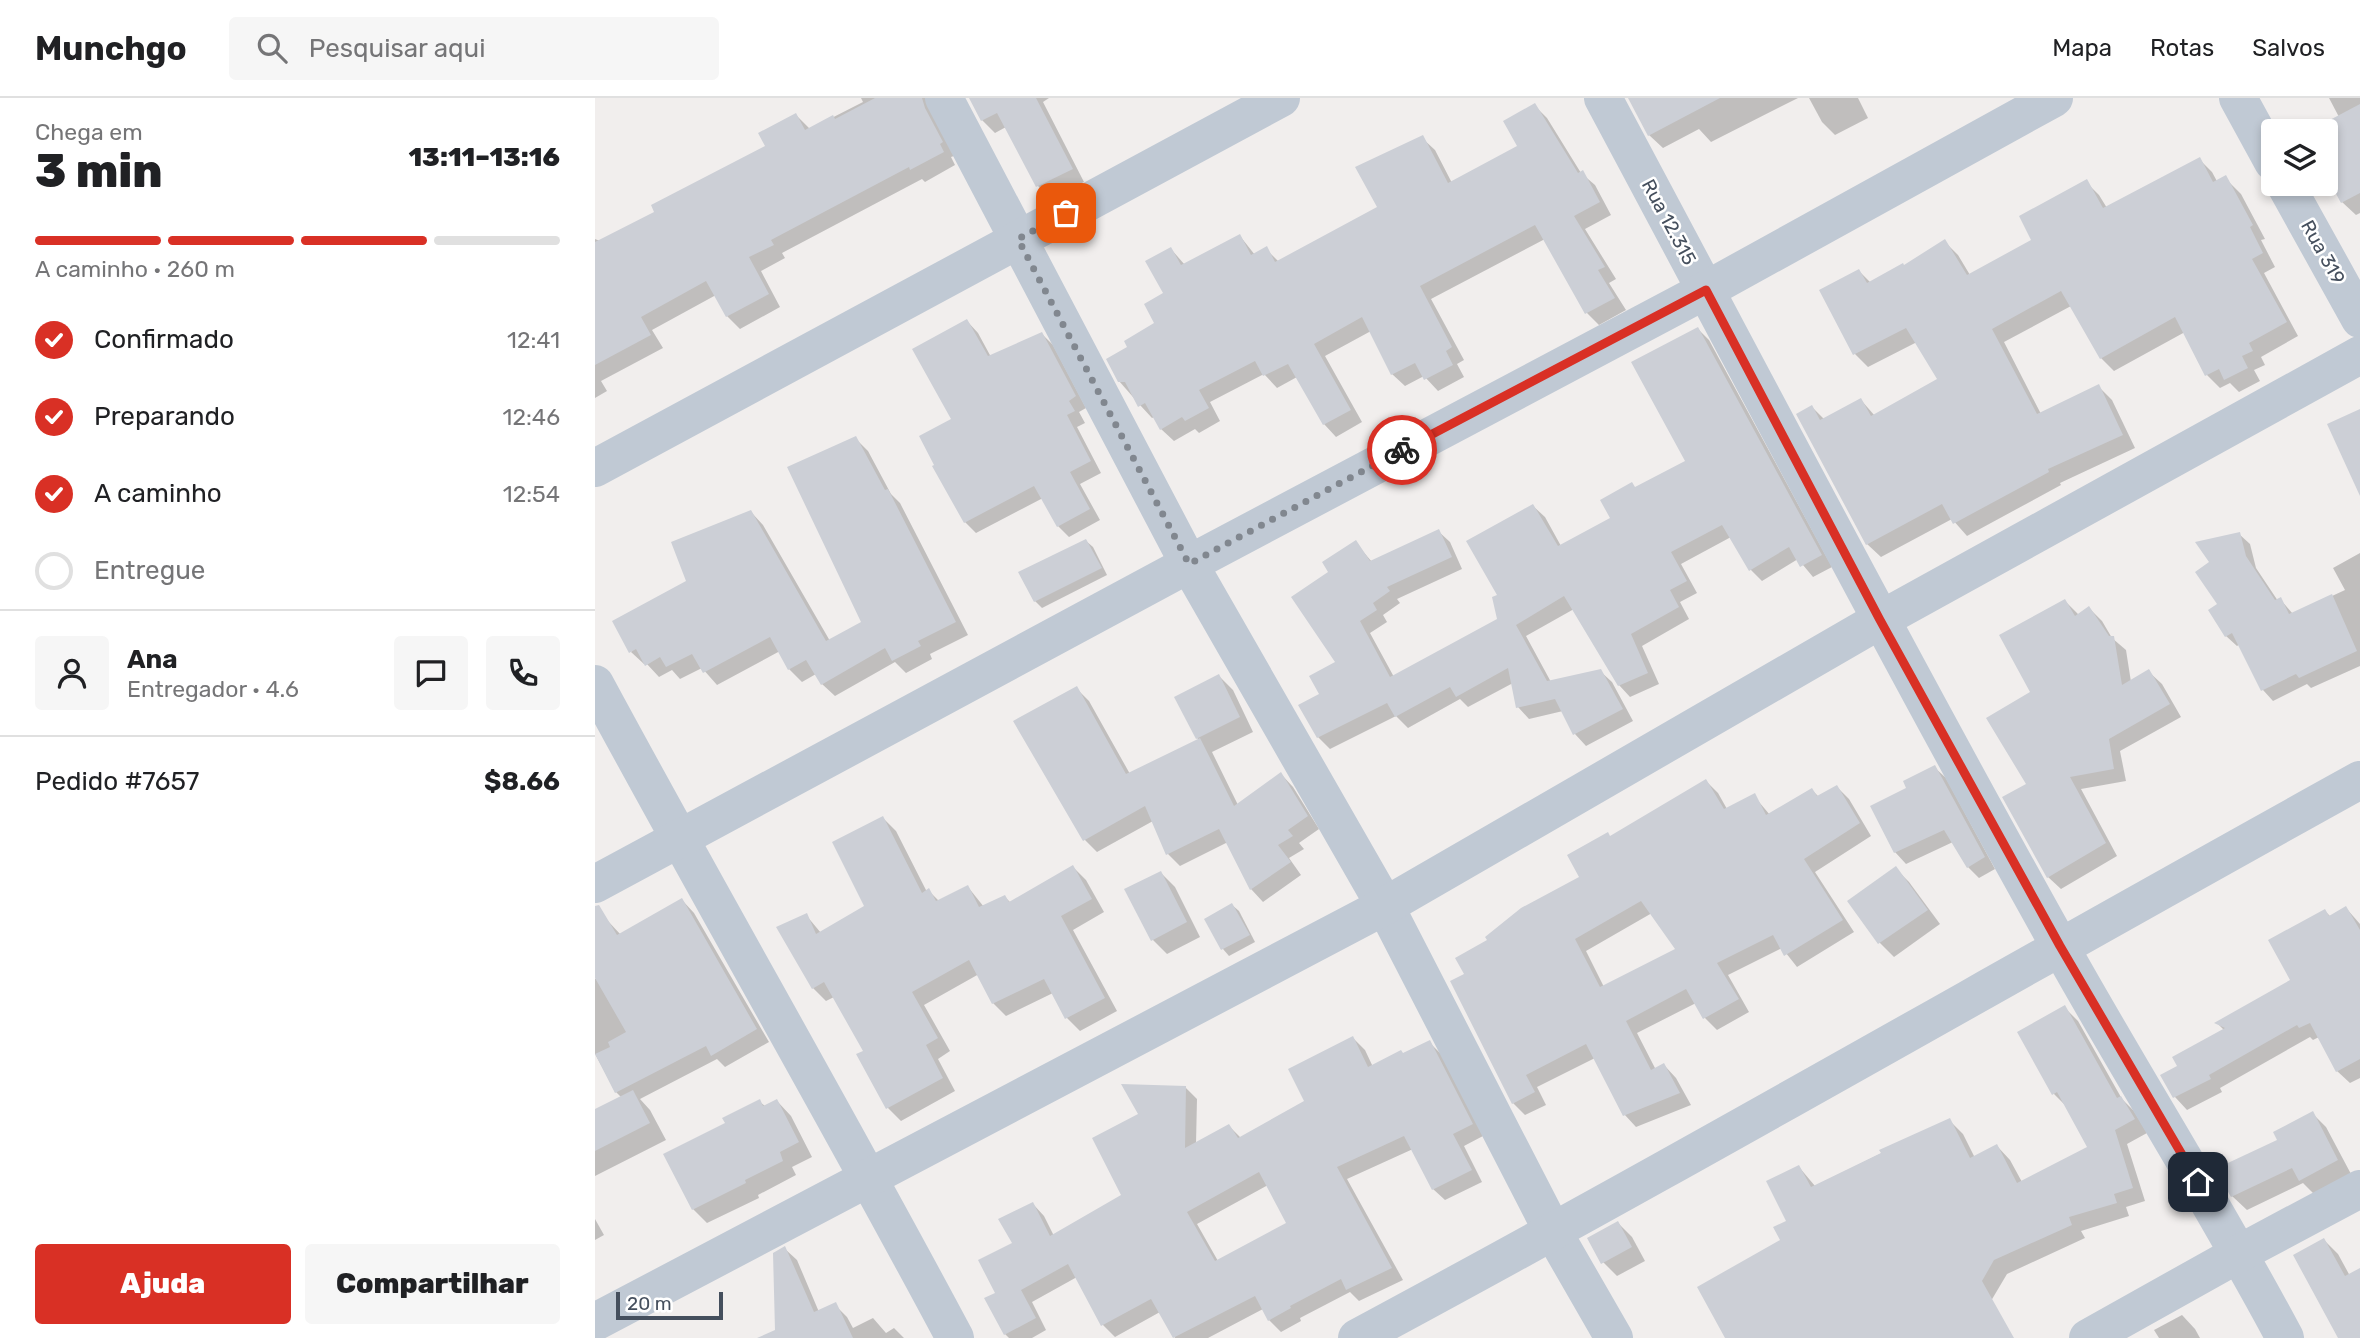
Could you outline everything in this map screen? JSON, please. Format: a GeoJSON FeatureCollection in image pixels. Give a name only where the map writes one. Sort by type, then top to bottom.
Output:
{"type":"FeatureCollection","features":[{"type":"Feature","properties":{"kind":"street"},"geometry":{"type":"LineString","coordinates":[[944,98],[1189,564],[1385,906],[1553,1232],[1614,1338]]}},
{"type":"Feature","properties":{"kind":"street"},"geometry":{"type":"LineString","coordinates":[[595,468],[1281,98]]}},
{"type":"Feature","properties":{"kind":"street","name":"Rua 12.315"},"geometry":{"type":"LineString","coordinates":[[1603,98],[1880,620],[2060,946],[2239,1253],[2285,1338]]}},
{"type":"Feature","properties":{"kind":"street"},"geometry":{"type":"LineString","coordinates":[[595,884],[1189,564],[1706,290],[2054,98]]}},
{"type":"Feature","properties":{"kind":"street"},"geometry":{"type":"LineString","coordinates":[[2238,98],[2261,140]]}},
{"type":"Feature","properties":{"kind":"street","name":"Rua 319"},"geometry":{"type":"LineString","coordinates":[[2292,196],[2360,319]]}},
{"type":"Feature","properties":{"kind":"street"},"geometry":{"type":"LineString","coordinates":[[595,1322],[1385,906],[1880,620],[2360,355]]}},
{"type":"Feature","properties":{"kind":"street"},"geometry":{"type":"LineString","coordinates":[[595,684],[678,838],[869,1177],[955,1338]]}},
{"type":"Feature","properties":{"kind":"street"},"geometry":{"type":"LineString","coordinates":[[1357,1338],[1553,1232],[2360,780]]}},
{"type":"Feature","properties":{"kind":"street"},"geometry":{"type":"LineString","coordinates":[[2088,1338],[2360,1189]]}},
{"type":"Feature","properties":{"kind":"building"},"geometry":{"type":"Polygon","coordinates":[[[875,98],[922,98],[943,142],[940,144],[944,152],[910,170],[909,167],[771,240],[774,245],[749,257],[769,294],[726,317],[706,281],[641,317],[651,335],[595,365],[595,242],[654,212],[651,205],[765,146],[758,133],[796,113],[805,130],[833,115],[835,119],[875,98]]]}},
{"type":"Feature","properties":{"kind":"building"},"geometry":{"type":"Polygon","coordinates":[[[969,98],[1036,98],[1073,169],[1036,187],[997,113],[981,121],[969,98]]]}},
{"type":"Feature","properties":{"kind":"building"},"geometry":{"type":"Polygon","coordinates":[[[1628,98],[1720,98],[1648,136],[1628,98]]]}},
{"type":"Feature","properties":{"kind":"building"},"geometry":{"type":"Polygon","coordinates":[[[1535,103],[1578,173],[1583,170],[1600,202],[1574,216],[1605,267],[1598,270],[1615,298],[1585,314],[1535,225],[1420,286],[1452,347],[1446,351],[1453,365],[1424,380],[1415,363],[1391,375],[1362,317],[1314,344],[1351,410],[1323,425],[1288,364],[1263,376],[1255,361],[1199,390],[1209,408],[1185,421],[1182,417],[1160,430],[1145,403],[1138,407],[1125,382],[1118,382],[1106,359],[1127,347],[1124,341],[1154,323],[1144,304],[1163,293],[1145,261],[1171,247],[1181,265],[1240,234],[1251,255],[1267,246],[1275,262],[1377,207],[1355,167],[1423,135],[1448,183],[1517,146],[1503,121],[1535,103]]]}},
{"type":"Feature","properties":{"kind":"building"},"geometry":{"type":"Polygon","coordinates":[[[2360,104],[2360,193],[2341,203],[2337,196],[2338,119],[2332,119],[2360,104]]]}},
{"type":"Feature","properties":{"kind":"building"},"geometry":{"type":"Polygon","coordinates":[[[2200,157],[2213,182],[2226,175],[2253,225],[2250,227],[2263,253],[2252,259],[2287,322],[2249,343],[2253,351],[2242,356],[2248,368],[2224,380],[2219,369],[2205,376],[2175,317],[2100,359],[2061,291],[1992,329],[2037,414],[2099,384],[2123,435],[2048,469],[2049,472],[1953,524],[1942,504],[1866,545],[1796,414],[1812,405],[1820,420],[1861,398],[1871,416],[1937,379],[1906,328],[1853,355],[1819,290],[1859,269],[1867,283],[1903,263],[1904,265],[1945,239],[1967,275],[2031,240],[2019,216],[2087,179],[2103,208],[2200,157]]]}},
{"type":"Feature","properties":{"kind":"building"},"geometry":{"type":"Polygon","coordinates":[[[967,319],[988,356],[1042,332],[1076,396],[1069,401],[1075,411],[1067,415],[1091,461],[1070,472],[1090,509],[1057,527],[1034,486],[964,523],[932,466],[934,465],[919,436],[951,419],[912,349],[967,319]]]}},
{"type":"Feature","properties":{"kind":"building"},"geometry":{"type":"Polygon","coordinates":[[[1698,327],[1822,555],[1800,567],[1789,547],[1749,571],[1722,525],[1671,552],[1687,581],[1670,590],[1679,607],[1631,634],[1648,673],[1618,686],[1564,596],[1516,625],[1547,681],[1601,669],[1623,709],[1573,735],[1555,699],[1516,708],[1508,668],[1456,697],[1450,687],[1395,717],[1387,703],[1317,738],[1298,705],[1319,694],[1309,676],[1335,662],[1291,597],[1328,572],[1322,562],[1356,540],[1370,561],[1439,529],[1452,557],[1387,587],[1390,591],[1373,603],[1377,610],[1360,621],[1390,677],[1497,619],[1492,597],[1497,595],[1466,541],[1533,504],[1558,546],[1610,518],[1600,500],[1632,482],[1635,487],[1685,461],[1631,362],[1698,327]]]}},
{"type":"Feature","properties":{"kind":"building"},"geometry":{"type":"Polygon","coordinates":[[[2360,409],[2360,496],[2327,424],[2360,409]]]}},
{"type":"Feature","properties":{"kind":"building"},"geometry":{"type":"Polygon","coordinates":[[[856,436],[885,490],[888,489],[956,622],[918,641],[921,646],[892,661],[885,648],[821,685],[806,660],[788,670],[770,637],[703,673],[692,654],[666,667],[660,657],[645,666],[636,649],[629,653],[612,621],[686,581],[671,542],[751,510],[826,641],[861,622],[787,467],[856,436]]]}},
{"type":"Feature","properties":{"kind":"building"},"geometry":{"type":"Polygon","coordinates":[[[2240,532],[2246,556],[2275,600],[2281,597],[2289,614],[2332,594],[2357,651],[2299,678],[2296,674],[2261,691],[2232,633],[2225,637],[2208,610],[2217,604],[2195,572],[2209,562],[2195,542],[2240,532]]]}},
{"type":"Feature","properties":{"kind":"building"},"geometry":{"type":"Polygon","coordinates":[[[1086,539],[1102,568],[1034,602],[1018,572],[1086,539]]]}},
{"type":"Feature","properties":{"kind":"building"},"geometry":{"type":"Polygon","coordinates":[[[2065,599],[2075,616],[2089,606],[2109,636],[2114,636],[2122,685],[2149,669],[2170,704],[2109,739],[2114,769],[2070,777],[2106,843],[2047,878],[2002,797],[2026,784],[1986,718],[2030,692],[1999,635],[2065,599]]]}},
{"type":"Feature","properties":{"kind":"building"},"geometry":{"type":"Polygon","coordinates":[[[1219,674],[1240,717],[1196,739],[1174,697],[1219,674]]]}},
{"type":"Feature","properties":{"kind":"building"},"geometry":{"type":"Polygon","coordinates":[[[1077,686],[1126,774],[1200,738],[1234,806],[1281,772],[1308,816],[1288,830],[1293,836],[1278,845],[1291,862],[1250,890],[1219,829],[1166,855],[1145,806],[1083,841],[1013,721],[1077,686]]]}},
{"type":"Feature","properties":{"kind":"building"},"geometry":{"type":"Polygon","coordinates":[[[1935,765],[1985,857],[1967,868],[1944,830],[1894,853],[1870,806],[1906,788],[1903,781],[1935,765]]]}},
{"type":"Feature","properties":{"kind":"building"},"geometry":{"type":"Polygon","coordinates":[[[1706,779],[1724,809],[1755,793],[1766,815],[1812,788],[1817,796],[1837,785],[1860,823],[1804,859],[1843,920],[1784,956],[1773,935],[1717,963],[1739,999],[1703,1019],[1686,989],[1626,1021],[1651,1070],[1664,1063],[1680,1093],[1623,1116],[1586,1044],[1526,1075],[1535,1092],[1512,1104],[1450,981],[1464,974],[1455,958],[1487,940],[1485,937],[1521,908],[1579,877],[1567,855],[1608,832],[1610,836],[1706,779]],[[1641,901],[1575,939],[1600,987],[1675,949],[1641,901]]]}},
{"type":"Feature","properties":{"kind":"building"},"geometry":{"type":"Polygon","coordinates":[[[883,816],[922,893],[929,888],[936,901],[968,885],[979,907],[1005,895],[1009,902],[1073,865],[1092,899],[1061,916],[1105,998],[1065,1019],[1044,979],[992,1004],[969,960],[912,992],[938,1038],[926,1045],[943,1078],[886,1109],[856,1054],[863,1051],[824,982],[812,989],[776,927],[807,913],[816,934],[864,906],[832,842],[883,816]]]}},
{"type":"Feature","properties":{"kind":"building"},"geometry":{"type":"Polygon","coordinates":[[[1896,866],[1928,910],[1878,944],[1847,901],[1896,866]]]}},
{"type":"Feature","properties":{"kind":"building"},"geometry":{"type":"Polygon","coordinates":[[[1161,871],[1187,922],[1151,941],[1124,889],[1161,871]]]}},
{"type":"Feature","properties":{"kind":"building"},"geometry":{"type":"Polygon","coordinates":[[[682,898],[757,1029],[711,1056],[706,1046],[615,1093],[595,1054],[610,1047],[608,1042],[626,1032],[595,978],[595,906],[599,905],[617,935],[682,898]]]}},
{"type":"Feature","properties":{"kind":"building"},"geometry":{"type":"Polygon","coordinates":[[[1232,903],[1250,935],[1221,950],[1204,919],[1232,903]]]}},
{"type":"Feature","properties":{"kind":"building"},"geometry":{"type":"Polygon","coordinates":[[[2346,906],[2360,930],[2360,1059],[2336,1072],[2310,1023],[2299,1028],[2297,1025],[2209,1075],[2211,1079],[2173,1098],[2160,1075],[2177,1066],[2172,1057],[2225,1028],[2214,1023],[2290,980],[2268,940],[2325,909],[2329,916],[2346,906]]]}},
{"type":"Feature","properties":{"kind":"building"},"geometry":{"type":"Polygon","coordinates":[[[2065,1005],[2117,1098],[2121,1096],[2135,1119],[2115,1130],[2133,1188],[2114,1194],[2117,1203],[2069,1217],[2072,1225],[1994,1260],[1982,1281],[2014,1338],[1725,1338],[1697,1287],[1780,1240],[1773,1227],[1786,1221],[1766,1181],[1799,1165],[1811,1187],[1881,1153],[1879,1150],[1950,1118],[1970,1158],[1997,1144],[2017,1183],[2087,1147],[2057,1092],[2052,1095],[2017,1032],[2065,1005]]]}},
{"type":"Feature","properties":{"kind":"building"},"geometry":{"type":"Polygon","coordinates":[[[1353,1036],[1368,1067],[1401,1050],[1403,1053],[1430,1040],[1473,1124],[1453,1134],[1472,1170],[1432,1190],[1404,1136],[1337,1167],[1392,1268],[1346,1290],[1341,1279],[1268,1321],[1255,1296],[1173,1338],[1151,1299],[1101,1326],[1068,1264],[1021,1290],[1036,1318],[1004,1335],[984,1298],[995,1293],[978,1260],[1012,1243],[998,1219],[1033,1202],[1050,1236],[1121,1195],[1092,1138],[1138,1114],[1121,1084],[1186,1086],[1185,1148],[1229,1124],[1238,1138],[1304,1101],[1288,1069],[1353,1036]],[[1259,1172],[1187,1212],[1215,1261],[1286,1223],[1259,1172]]]}},
{"type":"Feature","properties":{"kind":"building"},"geometry":{"type":"Polygon","coordinates":[[[633,1090],[650,1123],[595,1151],[595,1109],[633,1090]]]}},
{"type":"Feature","properties":{"kind":"building"},"geometry":{"type":"Polygon","coordinates":[[[760,1099],[763,1106],[777,1099],[799,1142],[780,1152],[783,1161],[692,1210],[663,1154],[725,1123],[722,1118],[760,1099]]]}},
{"type":"Feature","properties":{"kind":"building"},"geometry":{"type":"Polygon","coordinates":[[[2313,1111],[2338,1160],[2299,1181],[2292,1168],[2231,1197],[2215,1169],[2277,1140],[2273,1132],[2313,1111]]]}},
{"type":"Feature","properties":{"kind":"building"},"geometry":{"type":"Polygon","coordinates":[[[1618,1221],[1632,1247],[1601,1264],[1587,1238],[1618,1221]]]}},
{"type":"Feature","properties":{"kind":"building"},"geometry":{"type":"Polygon","coordinates":[[[2324,1238],[2345,1276],[2360,1268],[2360,1338],[2338,1338],[2293,1255],[2324,1238]]]}},
{"type":"Feature","properties":{"kind":"building"},"geometry":{"type":"Polygon","coordinates":[[[785,1246],[814,1312],[836,1302],[853,1338],[757,1338],[775,1330],[773,1253],[785,1246]]]}},
{"type":"Feature","properties":{"kind":"way so far"},"geometry":{"type":"LineString","coordinates":[[1066,213],[1018,239],[1189,564],[1402,450]]}},
{"type":"Feature","properties":{"kind":"route"},"geometry":{"type":"LineString","coordinates":[[1402,450],[1706,290],[1880,620],[2060,946],[2198,1182]]}}]}
